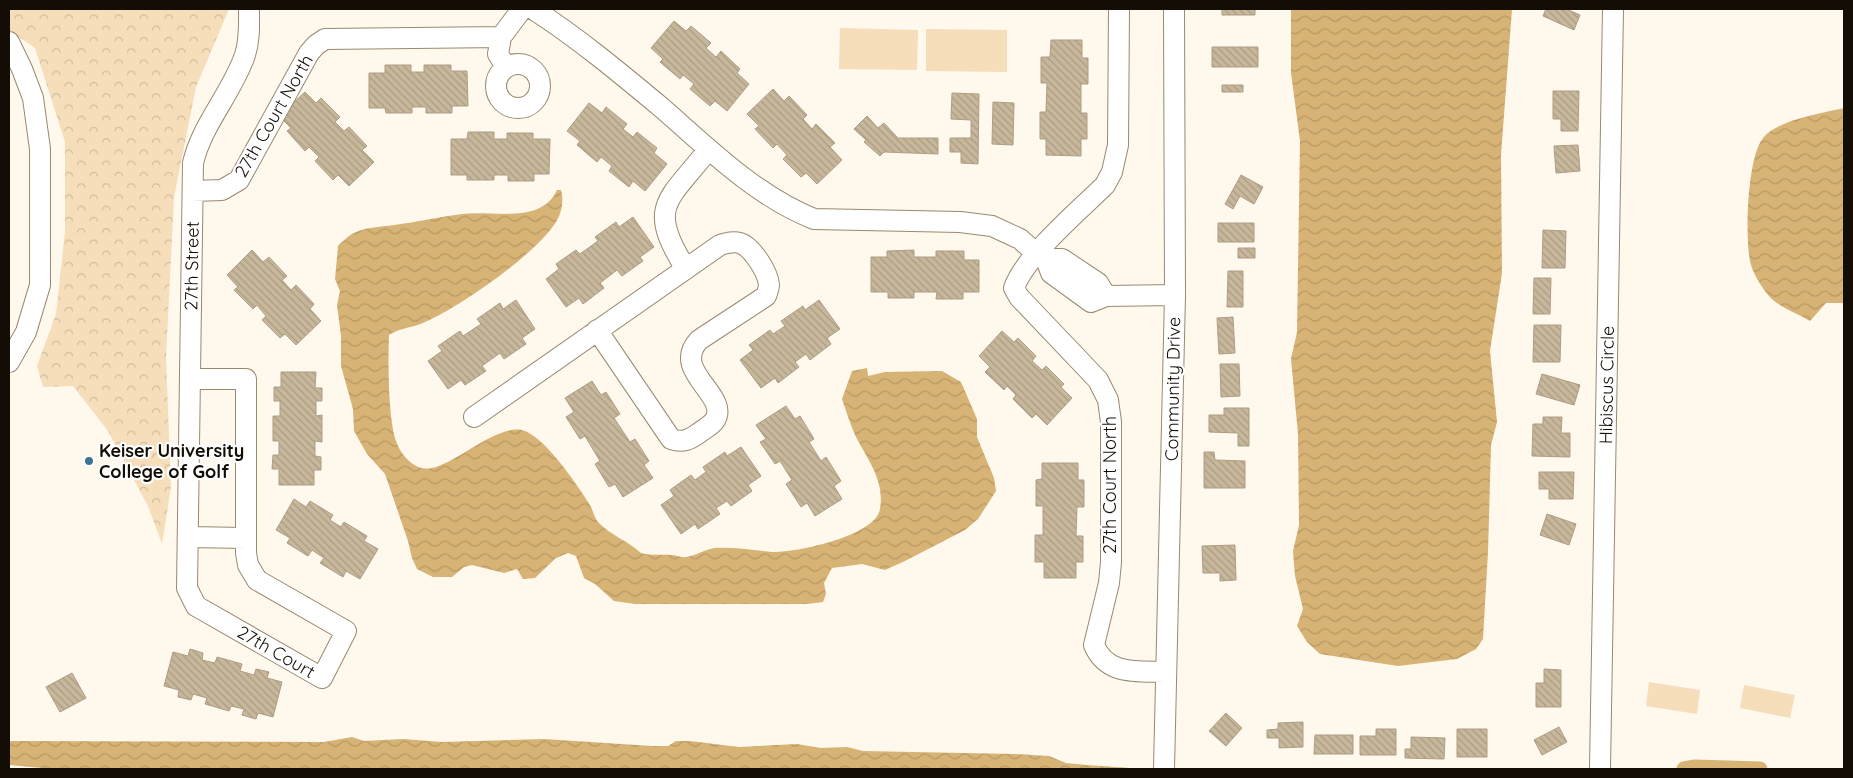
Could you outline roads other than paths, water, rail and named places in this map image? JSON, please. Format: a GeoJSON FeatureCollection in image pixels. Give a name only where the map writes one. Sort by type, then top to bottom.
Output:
{"type":"FeatureCollection","features":[{"type":"Feature","properties":{"kind":"street","name":"27th Street"},"geometry":{"type":"LineString","coordinates":[[188,537],[193,163],[199,142],[244,56],[249,34],[249,9]]}},
{"type":"Feature","properties":{"kind":"street"},"geometry":{"type":"LineString","coordinates":[[506,67],[498,54],[505,31],[522,9]]}},
{"type":"Feature","properties":{"kind":"street"},"geometry":{"type":"LineString","coordinates":[[532,9],[573,36],[663,109],[708,150],[768,195],[793,211],[814,219],[960,222],[992,226],[1020,239],[1042,256],[1062,259],[1098,283],[1106,296],[1175,295]]}},
{"type":"Feature","properties":{"kind":"street","name":"27th Court North"},"geometry":{"type":"LineString","coordinates":[[1119,9],[1118,144],[1112,172],[1106,185],[1042,256],[1018,278],[1014,288],[1019,297],[1098,380],[1104,390],[1111,411],[1111,562],[1109,583],[1094,645],[1098,654],[1114,668],[1124,671],[1166,672]]}},
{"type":"Feature","properties":{"kind":"street","name":"Community Drive"},"geometry":{"type":"LineString","coordinates":[[1164,769],[1175,295],[1174,9]]}},
{"type":"Feature","properties":{"kind":"street","name":"Hibiscus Circle"},"geometry":{"type":"LineString","coordinates":[[1600,765],[1613,9]]}},
{"type":"Feature","properties":{"kind":"street","name":"27th Court North"},"geometry":{"type":"LineString","coordinates":[[193,191],[222,190],[239,180],[309,53],[325,39],[505,31]]}},
{"type":"Feature","properties":{"kind":"street"},"geometry":{"type":"LineString","coordinates":[[9,42],[33,98],[40,149],[40,285],[26,332],[9,362]]}},
{"type":"Feature","properties":{"kind":"street"},"geometry":{"type":"LineString","coordinates":[[686,269],[667,237],[664,214],[666,203],[708,150]]}},
{"type":"Feature","properties":{"kind":"street"},"geometry":{"type":"LineString","coordinates":[[474,416],[597,330],[720,245],[730,242],[741,243],[750,250],[766,276],[769,286],[766,296],[700,340],[692,348],[691,365],[714,402],[718,412],[714,422],[691,439],[681,442],[671,439],[597,330]]}},
{"type":"Feature","properties":{"kind":"street"},"geometry":{"type":"LineString","coordinates":[[188,537],[246,538],[246,379],[191,379]]}},
{"type":"Feature","properties":{"kind":"street","name":"27th Court"},"geometry":{"type":"LineString","coordinates":[[188,537],[187,588],[196,606],[322,678],[346,631],[257,580],[248,565],[246,538]]}},
{"type":"Feature","properties":{"kind":"water"},"geometry":{"type":"Polygon","coordinates":[[[1291,9],[1512,9],[1501,155],[1502,273],[1490,351],[1497,422],[1491,445],[1483,639],[1476,649],[1457,659],[1398,666],[1320,654],[1307,642],[1297,626],[1303,609],[1295,576],[1293,551],[1299,525],[1298,434],[1291,359],[1297,332],[1300,141],[1291,73],[1291,9]]]}},
{"type":"Feature","properties":{"kind":"water"},"geometry":{"type":"Polygon","coordinates":[[[1844,108],[1844,303],[1826,303],[1810,321],[1772,299],[1757,279],[1753,270],[1748,249],[1751,179],[1758,148],[1763,138],[1770,132],[1779,126],[1801,118],[1844,108]]]}},
{"type":"Feature","properties":{"kind":"water"},"geometry":{"type":"Polygon","coordinates":[[[557,190],[561,190],[562,202],[560,214],[556,222],[546,235],[515,264],[477,292],[440,315],[389,335],[389,389],[393,431],[398,447],[410,462],[420,468],[432,468],[442,465],[500,433],[522,430],[540,441],[560,462],[590,505],[598,522],[641,553],[684,557],[715,548],[772,552],[798,550],[850,535],[875,519],[880,509],[880,489],[874,470],[855,435],[842,399],[852,371],[867,368],[868,376],[885,372],[942,371],[961,382],[977,419],[977,437],[994,478],[996,491],[978,519],[965,530],[885,570],[862,564],[832,568],[824,583],[826,594],[823,602],[807,604],[635,604],[614,601],[595,584],[584,578],[576,556],[568,553],[556,558],[535,578],[523,579],[517,569],[504,573],[472,565],[464,567],[452,577],[433,577],[417,569],[385,474],[367,454],[354,431],[353,409],[341,366],[341,336],[337,305],[340,291],[335,279],[338,246],[352,234],[372,228],[462,214],[515,214],[528,212],[540,208],[550,201],[557,190]]]}},
{"type":"Feature","properties":{"kind":"water"},"geometry":{"type":"Polygon","coordinates":[[[352,737],[364,741],[403,739],[442,742],[544,739],[652,746],[668,746],[676,741],[739,747],[797,744],[821,748],[847,747],[863,751],[1049,756],[1066,763],[1130,768],[53,769],[9,765],[9,741],[324,742],[352,737]]]}},
{"type":"Feature","properties":{"kind":"waterway"},"geometry":{"type":"LineString","coordinates":[[1684,769],[1695,767],[1760,769]]}},
{"type":"Feature","properties":{"kind":"place","name":"Keiser University College of Golf"},"geometry":{"type":"Point","coordinates":[89,461]}}]}
